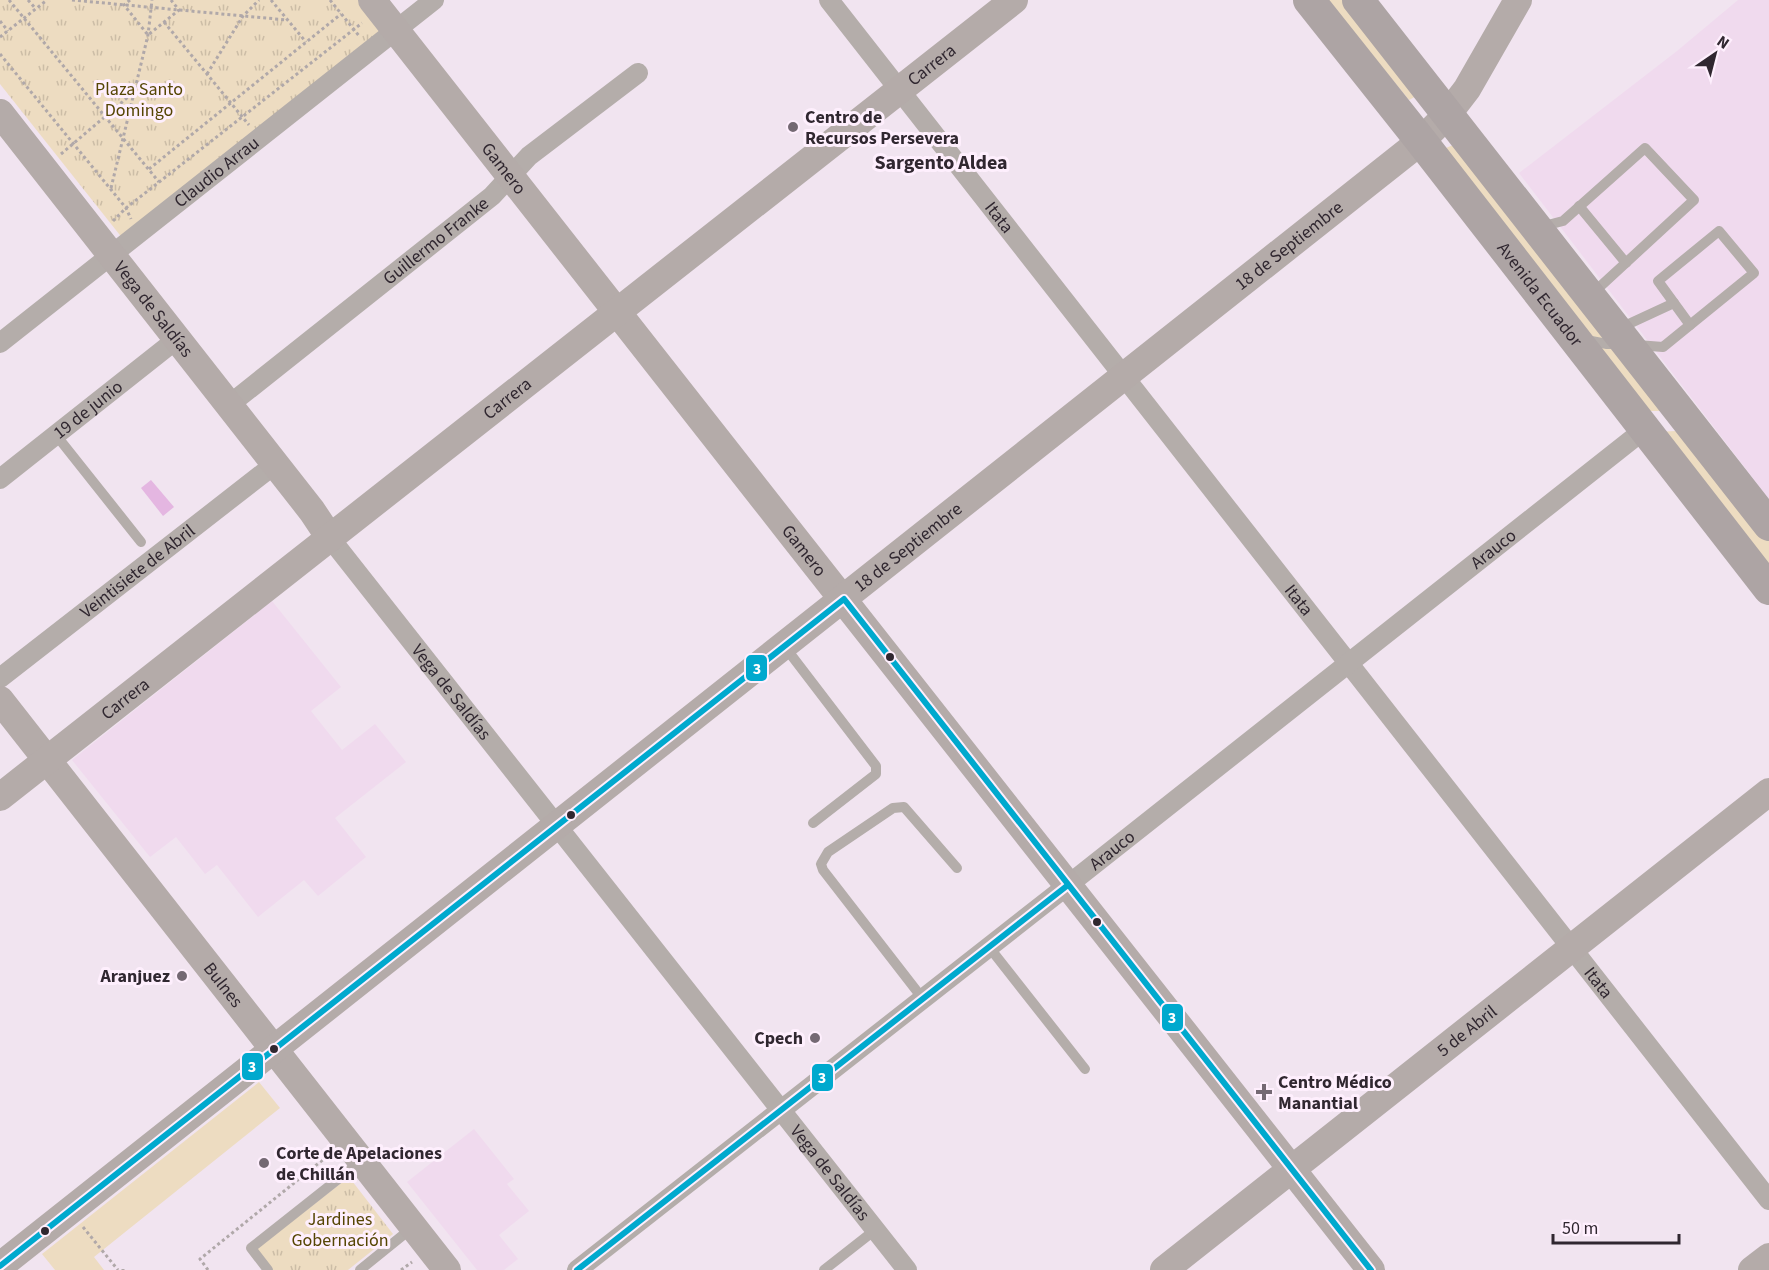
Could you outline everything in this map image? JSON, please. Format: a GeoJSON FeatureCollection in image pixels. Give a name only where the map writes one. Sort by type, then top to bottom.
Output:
{"type":"FeatureCollection","features":[{"type":"Feature","properties":{"kind":"main road","name":"Avenida Ecuador"},"geometry":{"type":"LineString","coordinates":[[1309,0],[1769,589]]}},
{"type":"Feature","properties":{"kind":"main road"},"geometry":{"type":"LineString","coordinates":[[1358,0],[1769,525]]}},
{"type":"Feature","properties":{"kind":"main road"},"geometry":{"type":"LineString","coordinates":[[1644,429],[1665,423],[1685,428],[1700,436]]}},
{"type":"Feature","properties":{"kind":"street","name":"Claudio Arrau"},"geometry":{"type":"LineString","coordinates":[[0,343],[104,246],[138,234],[372,49],[383,14],[434,0]]}},
{"type":"Feature","properties":{"kind":"street","name":"Itata"},"geometry":{"type":"LineString","coordinates":[[829,0],[1769,1200]]}},
{"type":"Feature","properties":{"kind":"street","name":"Carrera"},"geometry":{"type":"LineString","coordinates":[[0,797],[1014,0]]}},
{"type":"Feature","properties":{"kind":"street","name":"18 de Septiembre"},"geometry":{"type":"LineString","coordinates":[[0,1266],[1421,141],[1447,115],[1467,89],[1518,0]]}},
{"type":"Feature","properties":{"kind":"street","name":"Gamero"},"geometry":{"type":"LineString","coordinates":[[383,14],[1371,1270]]}},
{"type":"Feature","properties":{"kind":"street","name":"Guillermo Franke"},"geometry":{"type":"LineString","coordinates":[[229,405],[492,196],[529,156],[638,72]]}},
{"type":"Feature","properties":{"kind":"street","name":"Vega de Saldías"},"geometry":{"type":"LineString","coordinates":[[0,113],[318,519],[330,538],[907,1270]]}},
{"type":"Feature","properties":{"kind":"street","name":"19 de junio"},"geometry":{"type":"LineString","coordinates":[[0,479],[177,339]]}},
{"type":"Feature","properties":{"kind":"street","name":"Arauco"},"geometry":{"type":"LineString","coordinates":[[577,1270],[1644,429]]}},
{"type":"Feature","properties":{"kind":"street","name":"Veintisiete de Abril"},"geometry":{"type":"LineString","coordinates":[[0,678],[275,464]]}},
{"type":"Feature","properties":{"kind":"street","name":"Bulnes"},"geometry":{"type":"LineString","coordinates":[[0,700],[447,1270]]}},
{"type":"Feature","properties":{"kind":"street","name":"5 de Abril"},"geometry":{"type":"LineString","coordinates":[[1164,1270],[1769,792]]}},
{"type":"Feature","properties":{"kind":"street"},"geometry":{"type":"LineString","coordinates":[[1752,1270],[1769,1257]]}},
{"type":"Feature","properties":{"kind":"lane"},"geometry":{"type":"LineString","coordinates":[[1536,228],[1563,221],[1645,148],[1694,200],[1590,297]]}},
{"type":"Feature","properties":{"kind":"lane"},"geometry":{"type":"LineString","coordinates":[[1579,206],[1626,263]]}},
{"type":"Feature","properties":{"kind":"lane"},"geometry":{"type":"LineString","coordinates":[[1622,337],[1663,347],[1754,273],[1719,231],[1658,281],[1690,325]]}},
{"type":"Feature","properties":{"kind":"lane"},"geometry":{"type":"LineString","coordinates":[[1567,331],[1580,338],[1607,344],[1622,337],[1674,303]]}},
{"type":"Feature","properties":{"kind":"lane"},"geometry":{"type":"LineString","coordinates":[[56,435],[141,542]]}},
{"type":"Feature","properties":{"kind":"lane"},"geometry":{"type":"LineString","coordinates":[[785,646],[876,766],[876,774],[813,823]]}},
{"type":"Feature","properties":{"kind":"lane"},"geometry":{"type":"LineString","coordinates":[[923,999],[821,864],[828,852],[893,808],[904,807],[957,868]]}},
{"type":"Feature","properties":{"kind":"lane"},"geometry":{"type":"LineString","coordinates":[[989,947],[1085,1069]]}},
{"type":"Feature","properties":{"kind":"lane"},"geometry":{"type":"LineString","coordinates":[[268,1270],[251,1248],[353,1151]]}},
{"type":"Feature","properties":{"kind":"lane"},"geometry":{"type":"LineString","coordinates":[[360,1270],[413,1227]]}},
{"type":"Feature","properties":{"kind":"lane"},"geometry":{"type":"LineString","coordinates":[[824,1270],[875,1230]]}},
{"type":"Feature","properties":{"kind":"path"},"geometry":{"type":"LineString","coordinates":[[9,0],[159,182]]}},
{"type":"Feature","properties":{"kind":"path"},"geometry":{"type":"LineString","coordinates":[[28,0],[36,9]]}},
{"type":"Feature","properties":{"kind":"path"},"geometry":{"type":"LineString","coordinates":[[0,37],[47,0]]}},
{"type":"Feature","properties":{"kind":"path"},"geometry":{"type":"LineString","coordinates":[[72,0],[287,20]]}},
{"type":"Feature","properties":{"kind":"path"},"geometry":{"type":"LineString","coordinates":[[124,5],[130,0]]}},
{"type":"Feature","properties":{"kind":"path"},"geometry":{"type":"LineString","coordinates":[[110,189],[148,35],[152,0]]}},
{"type":"Feature","properties":{"kind":"path"},"geometry":{"type":"LineString","coordinates":[[171,0],[179,10]]}},
{"type":"Feature","properties":{"kind":"path"},"geometry":{"type":"LineString","coordinates":[[207,74],[243,16],[259,0]]}},
{"type":"Feature","properties":{"kind":"path"},"geometry":{"type":"LineString","coordinates":[[271,0],[306,42]]}},
{"type":"Feature","properties":{"kind":"path"},"geometry":{"type":"LineString","coordinates":[[330,0],[372,49]]}},
{"type":"Feature","properties":{"kind":"path"},"geometry":{"type":"LineString","coordinates":[[124,5],[148,35]]}},
{"type":"Feature","properties":{"kind":"path"},"geometry":{"type":"LineString","coordinates":[[148,35],[179,10]]}},
{"type":"Feature","properties":{"kind":"path"},"geometry":{"type":"LineString","coordinates":[[149,169],[341,14]]}},
{"type":"Feature","properties":{"kind":"path"},"geometry":{"type":"LineString","coordinates":[[104,246],[126,208],[353,29],[383,14]]}},
{"type":"Feature","properties":{"kind":"path"},"geometry":{"type":"LineString","coordinates":[[0,21],[8,31]]}},
{"type":"Feature","properties":{"kind":"path"},"geometry":{"type":"LineString","coordinates":[[164,22],[261,137]]}},
{"type":"Feature","properties":{"kind":"path"},"geometry":{"type":"LineString","coordinates":[[0,54],[126,208],[138,234]]}},
{"type":"Feature","properties":{"kind":"path"},"geometry":{"type":"LineString","coordinates":[[43,168],[134,92]]}},
{"type":"Feature","properties":{"kind":"path"},"geometry":{"type":"LineString","coordinates":[[208,1270],[200,1259],[353,1151]]}},
{"type":"Feature","properties":{"kind":"path"},"geometry":{"type":"LineString","coordinates":[[82,1226],[118,1270]]}},
{"type":"Feature","properties":{"kind":"shaded area"},"geometry":{"type":"Polygon","coordinates":[[[1738,0],[1769,0],[1769,499],[1519,173],[1677,51],[1738,0]]]}},
{"type":"Feature","properties":{"kind":"shaded area"},"geometry":{"type":"Polygon","coordinates":[[[151,480],[174,507],[163,516],[141,488],[151,480]]]}},
{"type":"Feature","properties":{"kind":"shaded area"},"geometry":{"type":"Polygon","coordinates":[[[272,601],[341,687],[311,711],[342,750],[375,724],[406,762],[335,818],[366,857],[318,896],[304,880],[258,917],[217,865],[205,874],[176,837],[150,857],[72,760],[272,601]]]}},
{"type":"Feature","properties":{"kind":"shaded area"},"geometry":{"type":"Polygon","coordinates":[[[474,1129],[514,1179],[507,1184],[529,1211],[499,1235],[518,1259],[504,1270],[477,1270],[407,1182],[474,1129]]]}},
{"type":"Feature","properties":{"kind":"green space","name":"Plaza Santo Domingo"},"geometry":{"type":"Polygon","coordinates":[[[0,0],[366,0],[389,29],[123,239],[0,84],[0,0]]]}},
{"type":"Feature","properties":{"kind":"green space"},"geometry":{"type":"Polygon","coordinates":[[[1327,0],[1346,0],[1422,93],[1409,100],[1327,0]]]}},
{"type":"Feature","properties":{"kind":"green space"},"geometry":{"type":"Polygon","coordinates":[[[1458,143],[1673,411],[1644,411],[1441,150],[1458,143]]]}},
{"type":"Feature","properties":{"kind":"green space"},"geometry":{"type":"Polygon","coordinates":[[[1675,431],[1695,443],[1769,534],[1769,573],[1658,432],[1675,431]]]}},
{"type":"Feature","properties":{"kind":"green space"},"geometry":{"type":"Polygon","coordinates":[[[259,1082],[280,1108],[94,1257],[104,1270],[55,1270],[42,1254],[259,1082]]]}},
{"type":"Feature","properties":{"kind":"green space","name":"Jardines Gobernación"},"geometry":{"type":"Polygon","coordinates":[[[349,1177],[393,1234],[348,1270],[272,1270],[256,1249],[349,1177]]]}},
{"type":"Feature","properties":{"kind":"transit line","name":"3"},"geometry":{"type":"LineString","coordinates":[[0,1266],[844,599],[1371,1270]]}},
{"type":"Feature","properties":{"kind":"transit line","name":"3"},"geometry":{"type":"LineString","coordinates":[[577,1270],[1068,885]]}},
{"type":"Feature","properties":{"kind":"place","name":"Centro de Recursos Persevera"},"geometry":{"type":"Point","coordinates":[793,127]}},
{"type":"Feature","properties":{"kind":"place","name":"Aranjuez"},"geometry":{"type":"Point","coordinates":[182,976]}},
{"type":"Feature","properties":{"kind":"place","name":"Cpech"},"geometry":{"type":"Point","coordinates":[815,1038]}},
{"type":"Feature","properties":{"kind":"place","name":"Centro Médico Manantial"},"geometry":{"type":"Point","coordinates":[1264,1092]}},
{"type":"Feature","properties":{"kind":"place","name":"Corte de Apelaciones de Chillán"},"geometry":{"type":"Point","coordinates":[264,1163]}},
{"type":"Feature","properties":{"kind":"district","name":"Sargento Aldea"},"geometry":{"type":"Point","coordinates":[941,162]}}]}
